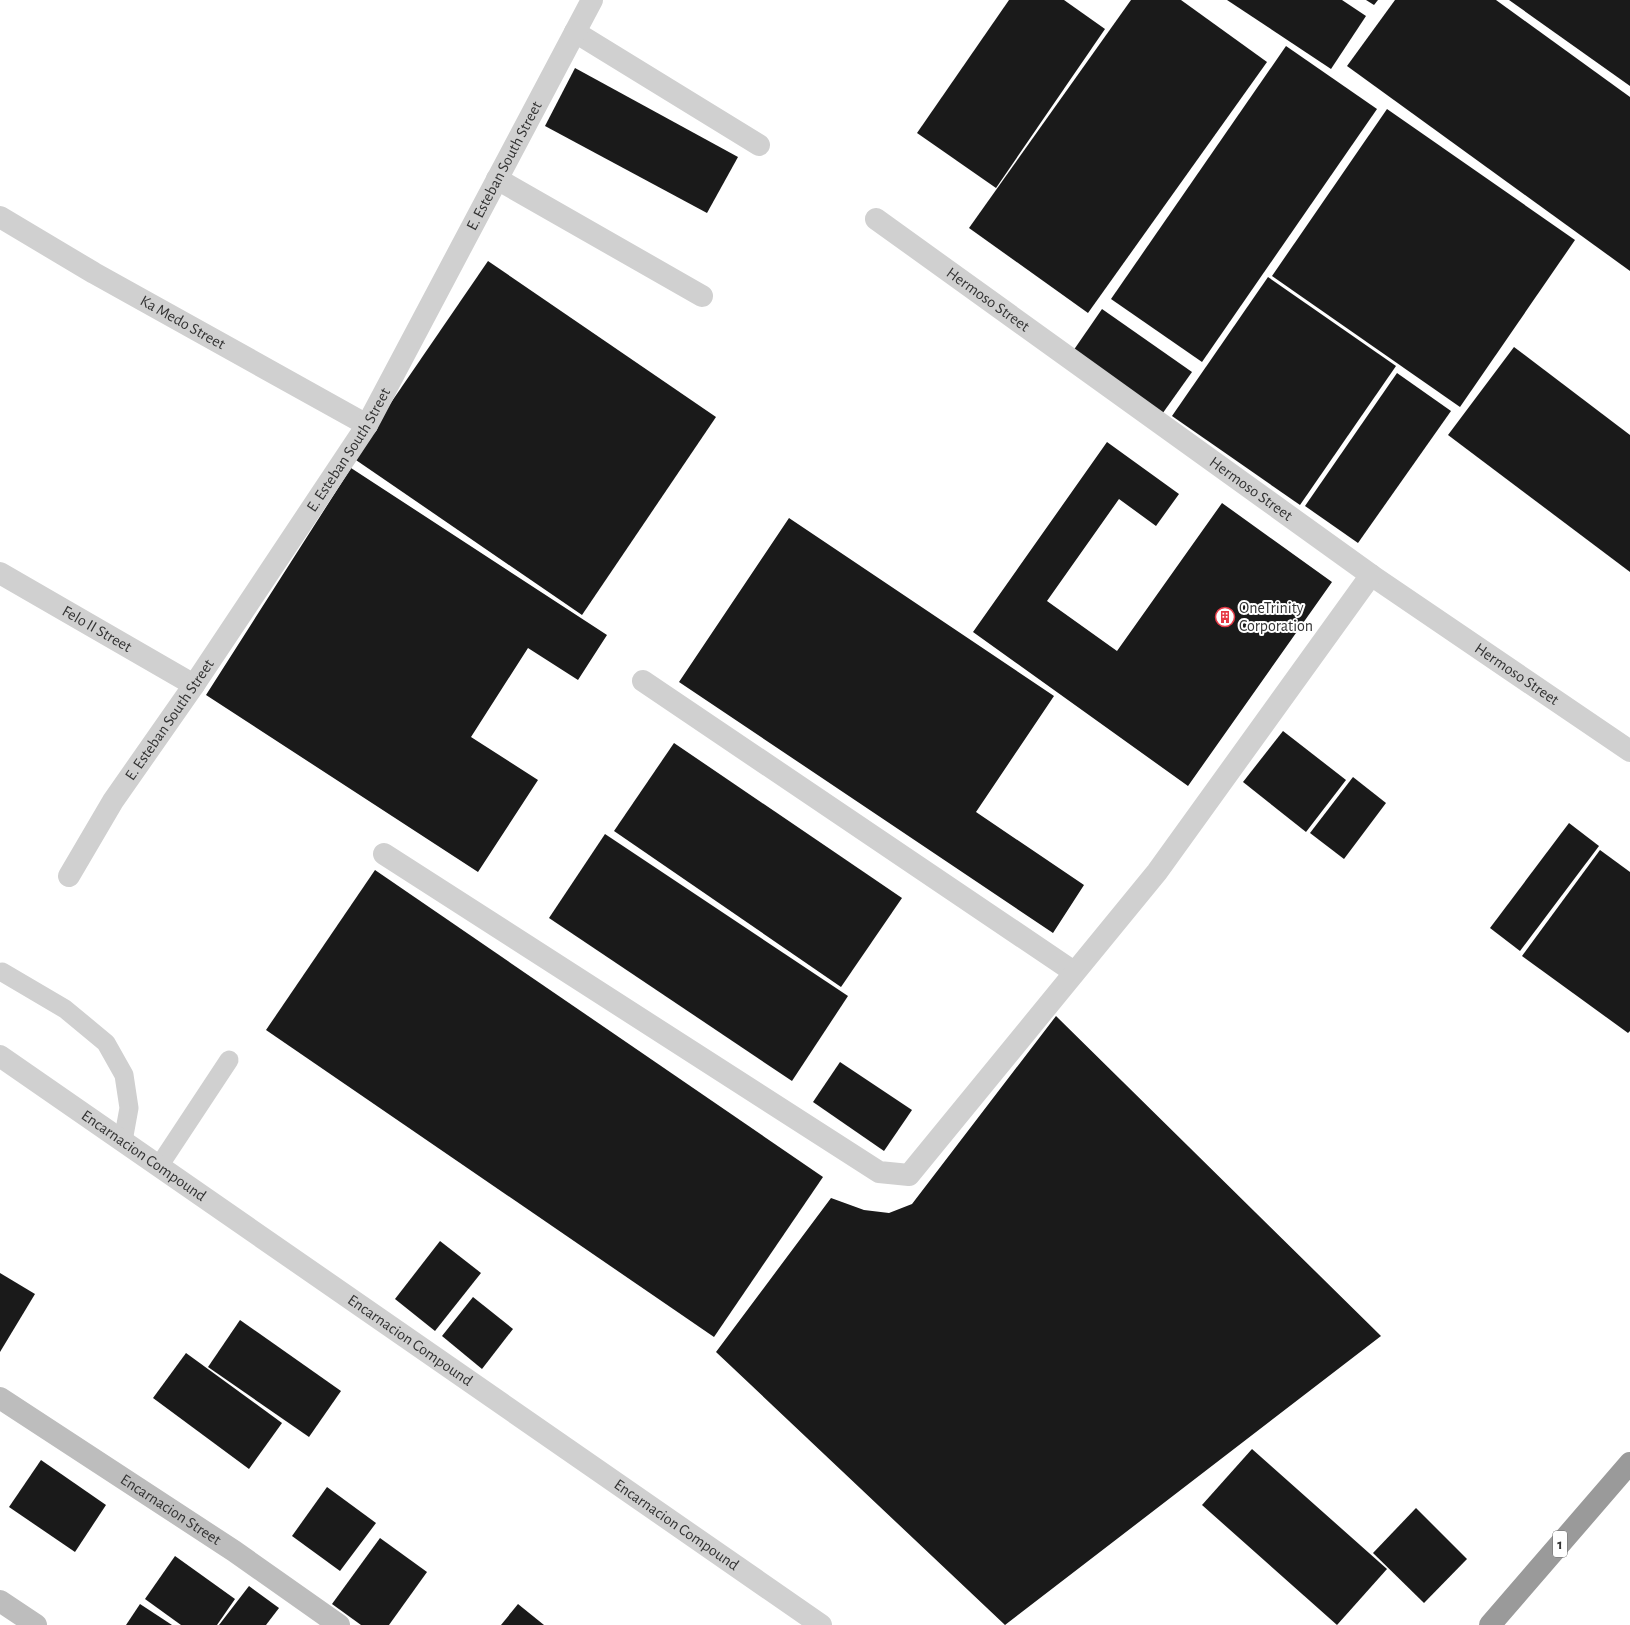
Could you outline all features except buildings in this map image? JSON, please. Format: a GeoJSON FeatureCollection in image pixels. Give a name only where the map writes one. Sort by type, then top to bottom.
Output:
{"type":"FeatureCollection","features":[{"type":"Feature","properties":{"kind":"highway","name":"1"},"geometry":{"type":"LineString","coordinates":[[1490,1625],[1630,1463]]}},
{"type":"Feature","properties":{"kind":"street","name":"E. Esteban South Street"},"geometry":{"type":"LineString","coordinates":[[68,876],[112,801],[194,684],[367,425],[592,0]]}},
{"type":"Feature","properties":{"kind":"street"},"geometry":{"type":"LineString","coordinates":[[575,32],[760,145]]}},
{"type":"Feature","properties":{"kind":"street"},"geometry":{"type":"LineString","coordinates":[[497,179],[702,296]]}},
{"type":"Feature","properties":{"kind":"street","name":"Ka Medo Street"},"geometry":{"type":"LineString","coordinates":[[0,217],[94,273],[367,425]]}},
{"type":"Feature","properties":{"kind":"street","name":"Hermoso Street"},"geometry":{"type":"LineString","coordinates":[[876,219],[1371,574],[1630,751]]}},
{"type":"Feature","properties":{"kind":"street","name":"Felo II Street"},"geometry":{"type":"LineString","coordinates":[[0,573],[194,684]]}},
{"type":"Feature","properties":{"kind":"street"},"geometry":{"type":"LineString","coordinates":[[384,854],[879,1172],[909,1175],[1157,872],[1371,574]]}},
{"type":"Feature","properties":{"kind":"street"},"geometry":{"type":"LineString","coordinates":[[643,681],[1074,972]]}},
{"type":"Feature","properties":{"kind":"street","name":"Encarnacion Compound"},"geometry":{"type":"LineString","coordinates":[[0,1056],[821,1625]]}},
{"type":"Feature","properties":{"kind":"street","name":"Encarnacion Street"},"geometry":{"type":"LineString","coordinates":[[0,1398],[234,1550],[338,1625]]}},
{"type":"Feature","properties":{"kind":"street"},"geometry":{"type":"LineString","coordinates":[[0,1601],[36,1625]]}},
{"type":"Feature","properties":{"kind":"lane"},"geometry":{"type":"LineString","coordinates":[[2,972],[65,1009],[106,1043],[124,1074],[129,1108],[123,1141]]}},
{"type":"Feature","properties":{"kind":"lane"},"geometry":{"type":"LineString","coordinates":[[160,1166],[229,1060]]}},
{"type":"Feature","properties":{"kind":"place","name":"OneTrinity Corporation"},"geometry":{"type":"Point","coordinates":[1225,617]}}]}
